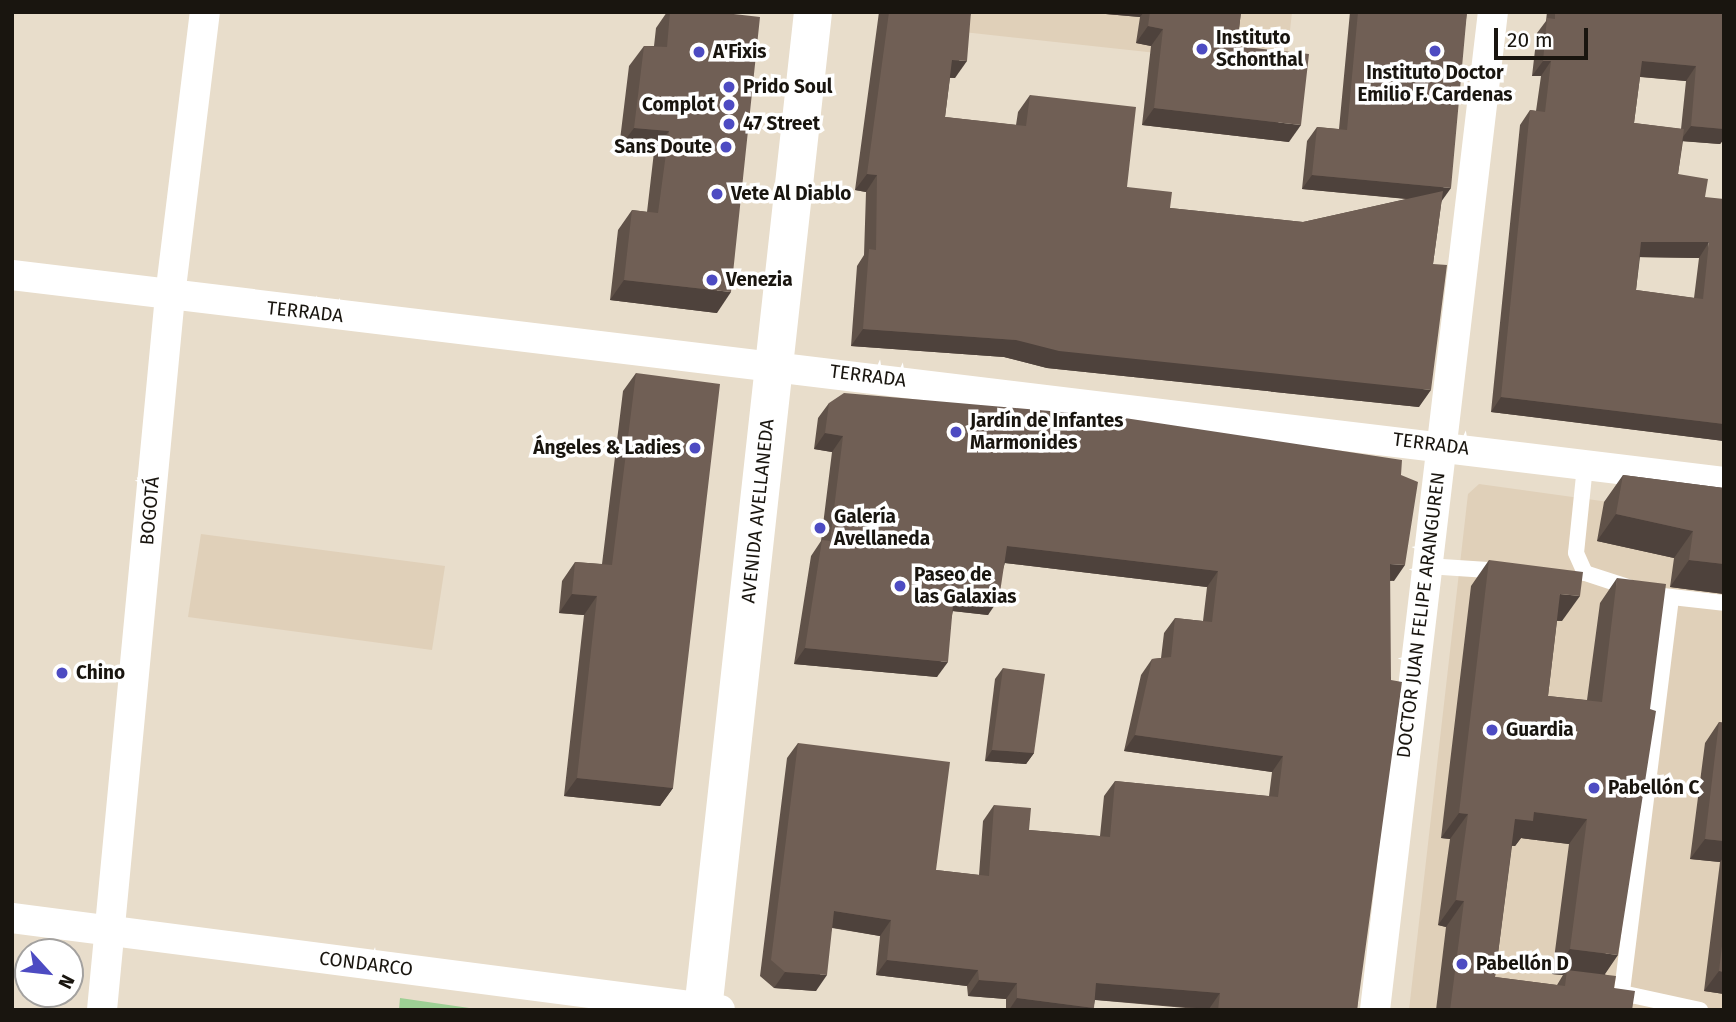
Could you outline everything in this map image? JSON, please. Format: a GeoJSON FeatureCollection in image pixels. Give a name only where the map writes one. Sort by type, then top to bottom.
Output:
{"type":"FeatureCollection","features":[{"type":"Feature","properties":{"kind":"main road","name":"AVENIDA AVELLANEDA"},"geometry":{"type":"LineString","coordinates":[[708,1009],[813,12]]}},
{"type":"Feature","properties":{"kind":"street","name":"BOGOTÁ"},"geometry":{"type":"LineString","coordinates":[[102,1010],[170,296],[205,12]]}},
{"type":"Feature","properties":{"kind":"street","name":"DOCTOR JUAN FELIPE ARANGUREN"},"geometry":{"type":"LineString","coordinates":[[1375,1010],[1493,12]]}},
{"type":"Feature","properties":{"kind":"street","name":"TERRADA"},"geometry":{"type":"LineString","coordinates":[[12,275],[170,296],[775,365],[1724,482]]}},
{"type":"Feature","properties":{"kind":"street","name":"CONDARCO"},"geometry":{"type":"LineString","coordinates":[[12,918],[708,1009]]}},
{"type":"Feature","properties":{"kind":"lane"},"geometry":{"type":"LineString","coordinates":[[1585,466],[1575,542],[1586,573]]}},
{"type":"Feature","properties":{"kind":"lane"},"geometry":{"type":"LineString","coordinates":[[1427,566],[1523,572]]}},
{"type":"Feature","properties":{"kind":"lane"},"geometry":{"type":"LineString","coordinates":[[1562,574],[1586,573],[1671,598],[1724,603]]}},
{"type":"Feature","properties":{"kind":"lane"},"geometry":{"type":"LineString","coordinates":[[1671,598],[1615,993],[1700,1010]]}},
{"type":"Feature","properties":{"kind":"shaded area","name":"Instituto Schonthal"},"geometry":{"type":"Polygon","coordinates":[[[908,12],[1292,12],[1286,67],[945,30],[908,12]]]}},
{"type":"Feature","properties":{"kind":"shaded area"},"geometry":{"type":"Polygon","coordinates":[[[1479,484],[1724,518],[1724,1010],[1409,1010],[1468,494],[1479,484]]]}},
{"type":"Feature","properties":{"kind":"shaded area"},"geometry":{"type":"Polygon","coordinates":[[[201,534],[445,566],[432,650],[188,617],[201,534]]]}},
{"type":"Feature","properties":{"kind":"green space"},"geometry":{"type":"Polygon","coordinates":[[[400,998],[483,1010],[399,1010],[400,998]]]}},
{"type":"Feature","properties":{"kind":"building"},"geometry":{"type":"Polygon","coordinates":[[[670,12],[716,12],[760,17],[731,292],[624,280],[632,210],[658,213],[669,131],[634,128],[644,46],[667,47],[670,12]]]}},
{"type":"Feature","properties":{"kind":"building"},"geometry":{"type":"Polygon","coordinates":[[[889,12],[971,12],[967,61],[952,60],[945,117],[1026,126],[1030,95],[1136,107],[1127,187],[1172,192],[1170,208],[1303,222],[1443,191],[1433,264],[1447,265],[1431,390],[1059,351],[1016,340],[863,329],[869,249],[876,250],[877,175],[867,174],[889,12]]]}},
{"type":"Feature","properties":{"kind":"building"},"geometry":{"type":"Polygon","coordinates":[[[1150,12],[1241,12],[1237,46],[1309,54],[1301,125],[1154,108],[1163,29],[1148,26],[1150,12]]]}},
{"type":"Feature","properties":{"kind":"building"},"geometry":{"type":"Polygon","coordinates":[[[1358,12],[1467,12],[1451,188],[1312,175],[1317,127],[1347,130],[1358,12]]]}},
{"type":"Feature","properties":{"kind":"building"},"geometry":{"type":"Polygon","coordinates":[[[1555,12],[1724,12],[1724,129],[1691,126],[1696,66],[1642,61],[1634,123],[1684,129],[1678,174],[1708,179],[1705,197],[1724,199],[1724,424],[1501,397],[1530,110],[1545,112],[1551,61],[1543,61],[1547,18],[1555,19],[1555,12]],[[1641,242],[1636,290],[1703,299],[1709,242],[1641,242]]]}},
{"type":"Feature","properties":{"kind":"building"},"geometry":{"type":"Polygon","coordinates":[[[636,373],[720,384],[673,788],[577,778],[597,596],[572,594],[575,562],[612,565],[636,373]]]}},
{"type":"Feature","properties":{"kind":"building"},"geometry":{"type":"Polygon","coordinates":[[[844,393],[1118,417],[1402,460],[1401,475],[1418,482],[1405,565],[1390,564],[1391,680],[1402,682],[1357,1010],[1218,1010],[1220,993],[1096,983],[1094,1008],[1017,998],[1017,983],[979,980],[978,970],[887,960],[891,920],[834,911],[827,975],[785,972],[771,960],[798,743],[950,762],[936,870],[989,876],[994,805],[1031,808],[1029,830],[1110,837],[1115,781],[1278,797],[1283,756],[1135,735],[1152,659],[1171,657],[1175,618],[1212,622],[1218,571],[1007,546],[999,599],[954,594],[948,662],[805,648],[822,540],[830,541],[843,436],[825,433],[829,403],[844,393]]]}},
{"type":"Feature","properties":{"kind":"building"},"geometry":{"type":"Polygon","coordinates":[[[1623,475],[1724,488],[1724,564],[1689,560],[1693,531],[1616,514],[1623,475]]]}},
{"type":"Feature","properties":{"kind":"building"},"geometry":{"type":"Polygon","coordinates":[[[1489,560],[1583,572],[1580,596],[1560,594],[1548,696],[1602,702],[1617,578],[1666,584],[1650,709],[1656,711],[1618,955],[1570,949],[1587,819],[1534,812],[1533,821],[1515,819],[1495,977],[1565,986],[1567,970],[1616,976],[1614,988],[1635,991],[1632,1010],[1450,1010],[1464,901],[1456,900],[1468,814],[1459,813],[1489,560]]]}},
{"type":"Feature","properties":{"kind":"building"},"geometry":{"type":"Polygon","coordinates":[[[1003,668],[1045,674],[1034,753],[992,750],[1003,668]]]}},
{"type":"Feature","properties":{"kind":"building"},"geometry":{"type":"Polygon","coordinates":[[[1719,722],[1724,723],[1724,841],[1705,839],[1719,722]]]}},
{"type":"Feature","properties":{"kind":"building"},"geometry":{"type":"Polygon","coordinates":[[[1724,929],[1724,972],[1719,971],[1724,929]]]}},
{"type":"Feature","properties":{"kind":"place","name":"Instituto Schonthal"},"geometry":{"type":"Point","coordinates":[1202,49]}},
{"type":"Feature","properties":{"kind":"place","name":"Instituto Doctor Emilio F. Cardenas"},"geometry":{"type":"Point","coordinates":[1435,51]}},
{"type":"Feature","properties":{"kind":"place","name":"A'Fixis"},"geometry":{"type":"Point","coordinates":[699,52]}},
{"type":"Feature","properties":{"kind":"place","name":"Prido Soul"},"geometry":{"type":"Point","coordinates":[729,87]}},
{"type":"Feature","properties":{"kind":"place","name":"Complot"},"geometry":{"type":"Point","coordinates":[729,105]}},
{"type":"Feature","properties":{"kind":"place","name":"47 Street"},"geometry":{"type":"Point","coordinates":[729,124]}},
{"type":"Feature","properties":{"kind":"place","name":"Sans Doute"},"geometry":{"type":"Point","coordinates":[726,147]}},
{"type":"Feature","properties":{"kind":"place","name":"Vete Al Diablo"},"geometry":{"type":"Point","coordinates":[717,194]}},
{"type":"Feature","properties":{"kind":"place","name":"Venezia"},"geometry":{"type":"Point","coordinates":[712,280]}},
{"type":"Feature","properties":{"kind":"place","name":"Jardín de Infantes Marmonides"},"geometry":{"type":"Point","coordinates":[956,432]}},
{"type":"Feature","properties":{"kind":"place","name":"Ángeles & Ladies"},"geometry":{"type":"Point","coordinates":[695,448]}},
{"type":"Feature","properties":{"kind":"place","name":"Galería Avellaneda"},"geometry":{"type":"Point","coordinates":[820,528]}},
{"type":"Feature","properties":{"kind":"place","name":"Paseo de las Galaxias"},"geometry":{"type":"Point","coordinates":[900,586]}},
{"type":"Feature","properties":{"kind":"place","name":"Chino"},"geometry":{"type":"Point","coordinates":[62,673]}},
{"type":"Feature","properties":{"kind":"place","name":"Guardia"},"geometry":{"type":"Point","coordinates":[1492,730]}},
{"type":"Feature","properties":{"kind":"place","name":"Pabellón C"},"geometry":{"type":"Point","coordinates":[1594,788]}},
{"type":"Feature","properties":{"kind":"place","name":"Pabellón D"},"geometry":{"type":"Point","coordinates":[1462,964]}}]}
